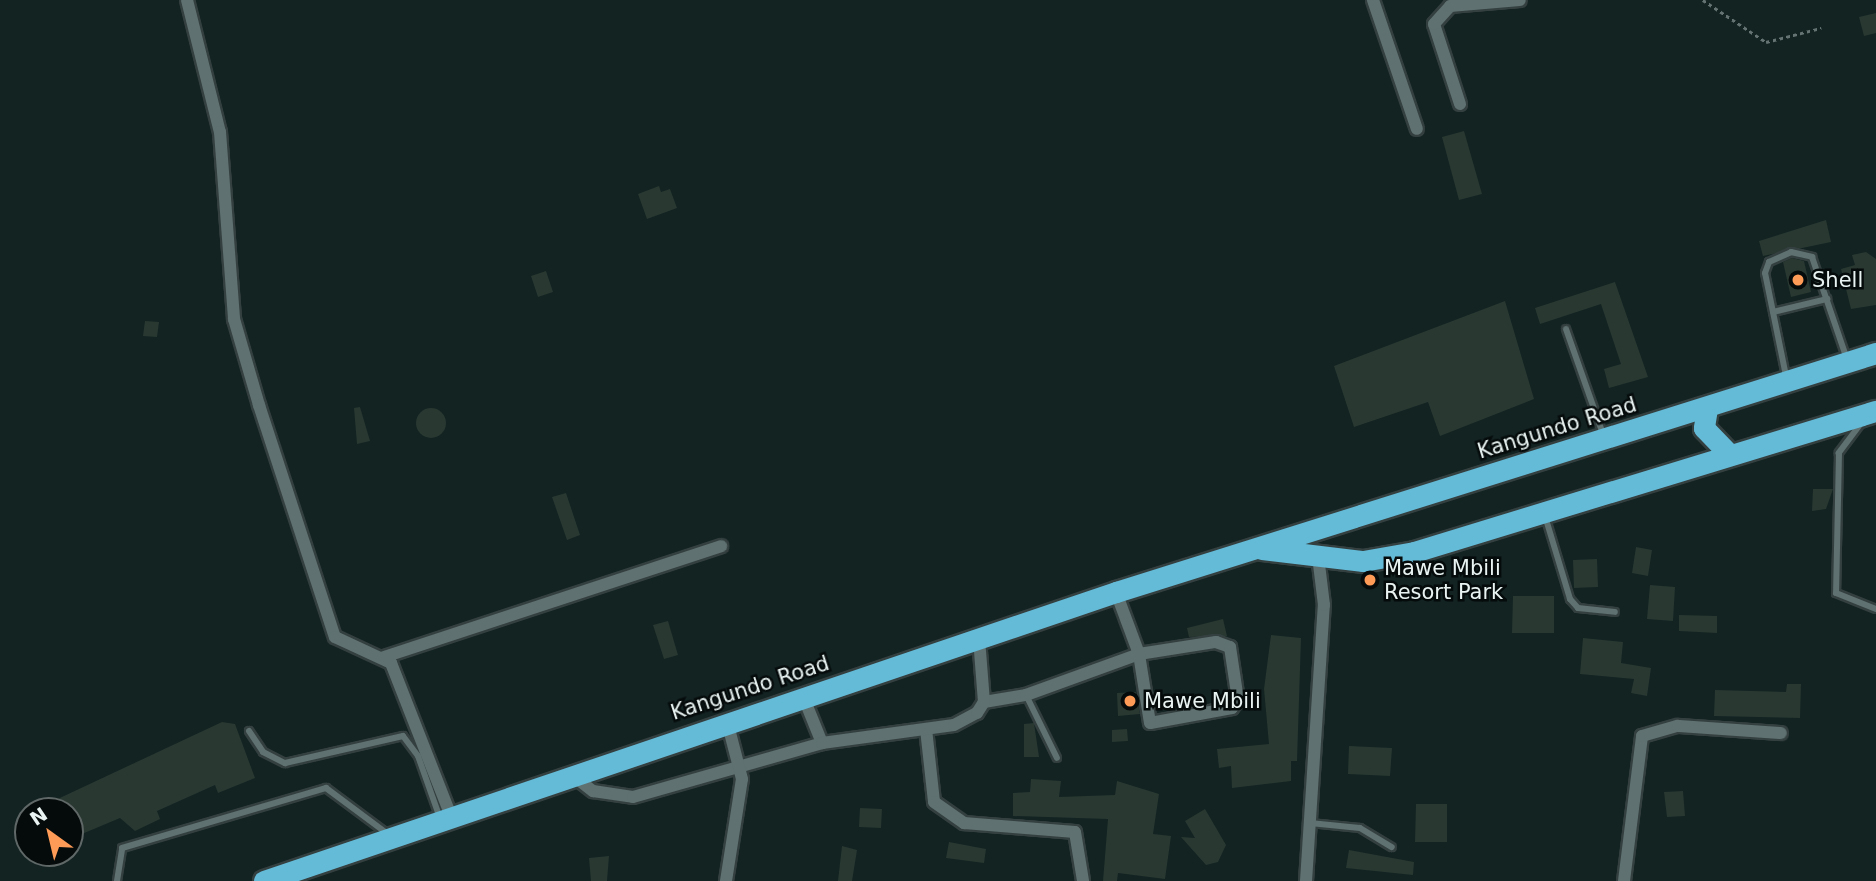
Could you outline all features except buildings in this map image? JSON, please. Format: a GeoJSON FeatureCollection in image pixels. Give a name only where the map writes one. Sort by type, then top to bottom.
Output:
{"type":"FeatureCollection","features":[{"type":"Feature","properties":{"kind":"highway","name":"Kangundo Road"},"geometry":{"type":"LineString","coordinates":[[264,881],[726,721],[1116,592],[1876,353]]}},
{"type":"Feature","properties":{"kind":"highway"},"geometry":{"type":"LineString","coordinates":[[1707,408],[1704,428],[1727,452]]}},
{"type":"Feature","properties":{"kind":"highway","name":"Kangundo Road"},"geometry":{"type":"LineString","coordinates":[[1253,548],[1363,561],[1414,552],[1544,514],[1727,452],[1870,414]]}},
{"type":"Feature","properties":{"kind":"street"},"geometry":{"type":"LineString","coordinates":[[187,0],[215,103],[234,319],[335,637],[346,648],[384,657],[721,546]]}},
{"type":"Feature","properties":{"kind":"street"},"geometry":{"type":"LineString","coordinates":[[1373,0],[1416,129]]}},
{"type":"Feature","properties":{"kind":"street"},"geometry":{"type":"LineString","coordinates":[[1460,104],[1434,24],[1450,6],[1520,0]]}},
{"type":"Feature","properties":{"kind":"street"},"geometry":{"type":"LineString","coordinates":[[1306,881],[1324,605],[1318,556]]}},
{"type":"Feature","properties":{"kind":"street"},"geometry":{"type":"LineString","coordinates":[[984,702],[1026,695],[1139,654],[1224,643],[1230,647],[1236,704],[1150,723],[1139,654],[1116,592]]}},
{"type":"Feature","properties":{"kind":"street"},"geometry":{"type":"LineString","coordinates":[[571,774],[593,791],[633,797],[740,771],[822,743],[954,725],[977,713],[984,702],[979,639]]}},
{"type":"Feature","properties":{"kind":"street"},"geometry":{"type":"LineString","coordinates":[[384,657],[446,818]]}},
{"type":"Feature","properties":{"kind":"street"},"geometry":{"type":"LineString","coordinates":[[803,696],[822,743]]}},
{"type":"Feature","properties":{"kind":"street"},"geometry":{"type":"LineString","coordinates":[[726,721],[740,771],[741,813],[726,881]]}},
{"type":"Feature","properties":{"kind":"street"},"geometry":{"type":"LineString","coordinates":[[1625,881],[1642,736],[1678,726],[1781,733]]}},
{"type":"Feature","properties":{"kind":"street"},"geometry":{"type":"LineString","coordinates":[[926,729],[934,802],[964,823],[1075,832],[1083,881]]}},
{"type":"Feature","properties":{"kind":"lane"},"geometry":{"type":"LineString","coordinates":[[1787,381],[1765,273],[1769,262],[1791,252],[1812,257],[1848,362]]}},
{"type":"Feature","properties":{"kind":"lane"},"geometry":{"type":"LineString","coordinates":[[1773,313],[1827,299]]}},
{"type":"Feature","properties":{"kind":"lane"},"geometry":{"type":"LineString","coordinates":[[1566,329],[1605,439]]}},
{"type":"Feature","properties":{"kind":"lane"},"geometry":{"type":"LineString","coordinates":[[1870,414],[1839,453],[1836,593],[1876,609]]}},
{"type":"Feature","properties":{"kind":"lane"},"geometry":{"type":"LineString","coordinates":[[1544,514],[1570,599],[1578,608],[1615,612]]}},
{"type":"Feature","properties":{"kind":"lane"},"geometry":{"type":"LineString","coordinates":[[1026,695],[1057,758]]}},
{"type":"Feature","properties":{"kind":"lane"},"geometry":{"type":"LineString","coordinates":[[248,731],[263,752],[285,763],[403,736],[418,756],[446,818]]}},
{"type":"Feature","properties":{"kind":"lane"},"geometry":{"type":"LineString","coordinates":[[117,881],[122,848],[326,788],[393,838]]}},
{"type":"Feature","properties":{"kind":"lane"},"geometry":{"type":"LineString","coordinates":[[1310,823],[1360,828],[1392,847]]}},
{"type":"Feature","properties":{"kind":"path"},"geometry":{"type":"LineString","coordinates":[[1703,0],[1766,42],[1821,28]]}},
{"type":"Feature","properties":{"kind":"place","name":"Shell"},"geometry":{"type":"Point","coordinates":[1798,280]}},
{"type":"Feature","properties":{"kind":"place","name":"Mawe Mbili Resort Park"},"geometry":{"type":"Point","coordinates":[1370,580]}},
{"type":"Feature","properties":{"kind":"place","name":"Mawe Mbili"},"geometry":{"type":"Point","coordinates":[1130,701]}}]}
